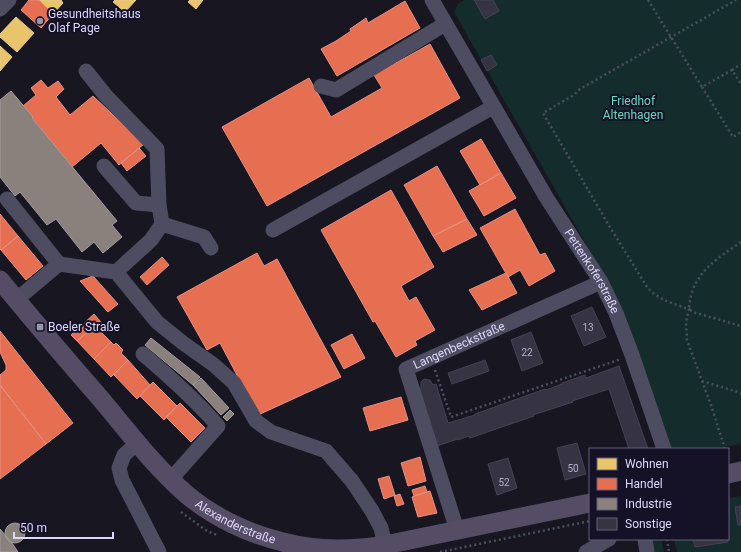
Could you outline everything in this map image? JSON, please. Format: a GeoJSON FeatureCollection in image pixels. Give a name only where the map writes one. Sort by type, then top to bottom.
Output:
{"type":"FeatureCollection","features":[{"type":"Feature","properties":{"kind":"main road","name":"Alexanderstraße"},"geometry":{"type":"LineString","coordinates":[[0,280],[171,479],[194,499],[231,523],[256,534],[284,543],[344,549],[385,545],[589,503]]}},
{"type":"Feature","properties":{"kind":"main road"},"geometry":{"type":"LineString","coordinates":[[729,474],[741,471]]}},
{"type":"Feature","properties":{"kind":"street"},"geometry":{"type":"LineString","coordinates":[[0,10],[9,0]]}},
{"type":"Feature","properties":{"kind":"street","name":"Pettenkoferstraße"},"geometry":{"type":"LineString","coordinates":[[436,1],[445,24],[493,107],[546,197],[601,282],[616,312],[664,448]]}},
{"type":"Feature","properties":{"kind":"street"},"geometry":{"type":"LineString","coordinates":[[321,86],[336,90],[445,24]]}},
{"type":"Feature","properties":{"kind":"street"},"geometry":{"type":"LineString","coordinates":[[86,71],[106,96],[156,149],[159,205],[162,224],[151,240],[116,272]]}},
{"type":"Feature","properties":{"kind":"street"},"geometry":{"type":"LineString","coordinates":[[273,230],[493,107]]}},
{"type":"Feature","properties":{"kind":"street"},"geometry":{"type":"LineString","coordinates":[[104,166],[136,203],[159,205]]}},
{"type":"Feature","properties":{"kind":"street"},"geometry":{"type":"LineString","coordinates":[[7,199],[59,264],[116,272],[157,322],[214,365],[234,383],[256,421],[271,432],[326,451],[352,481],[372,511],[381,528],[385,545]]}},
{"type":"Feature","properties":{"kind":"street"},"geometry":{"type":"LineString","coordinates":[[162,224],[204,237],[211,248]]}},
{"type":"Feature","properties":{"kind":"street"},"geometry":{"type":"LineString","coordinates":[[16,300],[59,264]]}},
{"type":"Feature","properties":{"kind":"street","name":"Langenbeckstraße"},"geometry":{"type":"LineString","coordinates":[[457,530],[406,369],[601,282]]}},
{"type":"Feature","properties":{"kind":"street"},"geometry":{"type":"LineString","coordinates":[[143,354],[197,402],[218,426],[171,479]]}},
{"type":"Feature","properties":{"kind":"street"},"geometry":{"type":"LineString","coordinates":[[138,442],[124,455],[119,468],[122,480],[159,552]]}},
{"type":"Feature","properties":{"kind":"street"},"geometry":{"type":"LineString","coordinates":[[586,552],[607,540]]}},
{"type":"Feature","properties":{"kind":"street"},"geometry":{"type":"LineString","coordinates":[[645,540],[647,552]]}},
{"type":"Feature","properties":{"kind":"path"},"geometry":{"type":"LineString","coordinates":[[648,0],[733,137],[741,132]]}},
{"type":"Feature","properties":{"kind":"path"},"geometry":{"type":"LineString","coordinates":[[736,0],[580,89],[574,95],[543,113],[611,229],[652,293],[661,299],[689,309],[693,312],[741,326]]}},
{"type":"Feature","properties":{"kind":"path"},"geometry":{"type":"LineString","coordinates":[[702,86],[741,64]]}},
{"type":"Feature","properties":{"kind":"path"},"geometry":{"type":"LineString","coordinates":[[732,70],[741,84]]}},
{"type":"Feature","properties":{"kind":"path"},"geometry":{"type":"LineString","coordinates":[[725,448],[711,405],[687,340],[686,322],[692,294],[699,277],[708,266],[741,242]]}},
{"type":"Feature","properties":{"kind":"path"},"geometry":{"type":"LineString","coordinates":[[430,358],[451,417],[632,355]]}},
{"type":"Feature","properties":{"kind":"path"},"geometry":{"type":"LineString","coordinates":[[702,382],[741,393]]}},
{"type":"Feature","properties":{"kind":"path"},"geometry":{"type":"LineString","coordinates":[[440,552],[589,521]]}},
{"type":"Feature","properties":{"kind":"path"},"geometry":{"type":"LineString","coordinates":[[667,540],[669,552]]}},
{"type":"Feature","properties":{"kind":"green space","name":"Friedhof Altenhagen"},"geometry":{"type":"Polygon","coordinates":[[[464,0],[741,0],[741,444],[721,448],[671,448],[598,265],[454,12],[458,4],[464,0]]]}},
{"type":"Feature","properties":{"kind":"green space"},"geometry":{"type":"Polygon","coordinates":[[[741,496],[741,552],[677,552],[674,540],[729,540],[729,498],[741,496]]]}},
{"type":"Feature","properties":{"kind":"green space"},"geometry":{"type":"Polygon","coordinates":[[[650,540],[661,540],[664,552],[654,552],[650,540]]]}},
{"type":"Feature","properties":{"kind":"building: Wohnen"},"geometry":{"type":"Polygon","coordinates":[[[39,0],[61,0],[63,3],[53,14],[39,0]]]}},
{"type":"Feature","properties":{"kind":"building: Wohnen"},"geometry":{"type":"Polygon","coordinates":[[[115,0],[136,0],[125,12],[113,2],[115,0]]]}},
{"type":"Feature","properties":{"kind":"building: Wohnen"},"geometry":{"type":"Polygon","coordinates":[[[190,0],[203,0],[196,9],[188,2],[190,0]]]}},
{"type":"Feature","properties":{"kind":"building: Wohnen"},"geometry":{"type":"Polygon","coordinates":[[[16,17],[34,33],[17,52],[0,37],[0,34],[16,17]]]}},
{"type":"Feature","properties":{"kind":"building: Wohnen"},"geometry":{"type":"Polygon","coordinates":[[[0,46],[12,57],[0,71],[0,46]]]}},
{"type":"Feature","properties":{"kind":"building: Handel","name":"Gesundheitshaus Olaf Page"},"geometry":{"type":"Polygon","coordinates":[[[29,0],[39,0],[53,14],[41,28],[21,10],[29,0]]]}},
{"type":"Feature","properties":{"kind":"building: Handel"},"geometry":{"type":"Polygon","coordinates":[[[405,1],[420,28],[337,76],[321,49],[351,31],[350,29],[366,18],[368,23],[405,1]]]}},
{"type":"Feature","properties":{"kind":"building: Handel"},"geometry":{"type":"Polygon","coordinates":[[[430,44],[460,98],[267,206],[222,127],[309,78],[331,117],[382,88],[374,75],[430,44]]]}},
{"type":"Feature","properties":{"kind":"building: Handel"},"geometry":{"type":"Polygon","coordinates":[[[41,80],[48,88],[58,81],[64,89],[56,97],[70,115],[93,96],[144,144],[119,165],[101,143],[72,167],[23,106],[36,95],[31,88],[41,80]]]}},
{"type":"Feature","properties":{"kind":"building: Handel"},"geometry":{"type":"Polygon","coordinates":[[[481,139],[501,173],[480,185],[460,151],[481,139]]]}},
{"type":"Feature","properties":{"kind":"building: Handel"},"geometry":{"type":"Polygon","coordinates":[[[139,148],[146,156],[127,171],[121,163],[139,148]]]}},
{"type":"Feature","properties":{"kind":"building: Handel"},"geometry":{"type":"Polygon","coordinates":[[[437,166],[467,219],[433,236],[404,185],[437,166]]]}},
{"type":"Feature","properties":{"kind":"building: Handel"},"geometry":{"type":"Polygon","coordinates":[[[501,173],[516,198],[484,216],[469,191],[501,173]]]}},
{"type":"Feature","properties":{"kind":"building: Handel"},"geometry":{"type":"Polygon","coordinates":[[[391,190],[434,267],[401,286],[409,301],[416,297],[435,330],[415,341],[417,345],[396,357],[375,321],[373,322],[321,230],[391,190]]]}},
{"type":"Feature","properties":{"kind":"building: Handel"},"geometry":{"type":"Polygon","coordinates":[[[515,209],[540,255],[545,253],[555,271],[529,286],[520,270],[508,277],[480,228],[515,209]]]}},
{"type":"Feature","properties":{"kind":"building: Handel"},"geometry":{"type":"Polygon","coordinates":[[[0,214],[18,236],[1,250],[0,249],[0,214]]]}},
{"type":"Feature","properties":{"kind":"building: Handel"},"geometry":{"type":"Polygon","coordinates":[[[467,219],[477,235],[443,252],[433,236],[467,219]]]}},
{"type":"Feature","properties":{"kind":"building: Handel"},"geometry":{"type":"Polygon","coordinates":[[[18,236],[43,266],[26,280],[1,250],[18,236]]]}},
{"type":"Feature","properties":{"kind":"building: Handel"},"geometry":{"type":"Polygon","coordinates":[[[257,253],[264,266],[277,259],[341,377],[258,415],[220,343],[207,350],[177,297],[257,253]]]}},
{"type":"Feature","properties":{"kind":"building: Handel"},"geometry":{"type":"Polygon","coordinates":[[[162,257],[169,265],[147,285],[140,277],[162,257]]]}},
{"type":"Feature","properties":{"kind":"building: Handel"},"geometry":{"type":"Polygon","coordinates":[[[506,273],[517,293],[482,310],[469,290],[506,273]]]}},
{"type":"Feature","properties":{"kind":"building: Handel"},"geometry":{"type":"Polygon","coordinates":[[[93,276],[118,304],[108,312],[80,281],[93,276]]]}},
{"type":"Feature","properties":{"kind":"building: Handel"},"geometry":{"type":"Polygon","coordinates":[[[94,314],[100,321],[77,341],[71,335],[94,314]]]}},
{"type":"Feature","properties":{"kind":"building: Handel"},"geometry":{"type":"Polygon","coordinates":[[[100,321],[104,328],[101,332],[111,342],[94,359],[77,341],[100,321]]]}},
{"type":"Feature","properties":{"kind":"building: Handel"},"geometry":{"type":"Polygon","coordinates":[[[0,331],[73,423],[46,444],[0,385],[0,375],[6,370],[6,365],[0,352],[0,331]]]}},
{"type":"Feature","properties":{"kind":"building: Handel"},"geometry":{"type":"Polygon","coordinates":[[[352,334],[365,358],[344,369],[331,345],[352,334]]]}},
{"type":"Feature","properties":{"kind":"building: Handel"},"geometry":{"type":"Polygon","coordinates":[[[111,342],[114,345],[116,343],[123,350],[121,353],[128,360],[111,377],[94,359],[111,342]]]}},
{"type":"Feature","properties":{"kind":"building: Handel"},"geometry":{"type":"Polygon","coordinates":[[[128,360],[150,385],[137,399],[114,375],[128,360]]]}},
{"type":"Feature","properties":{"kind":"building: Handel"},"geometry":{"type":"Polygon","coordinates":[[[153,382],[177,406],[164,420],[140,396],[153,382]]]}},
{"type":"Feature","properties":{"kind":"building: Handel"},"geometry":{"type":"Polygon","coordinates":[[[0,385],[46,444],[0,479],[0,385]]]}},
{"type":"Feature","properties":{"kind":"building: Handel"},"geometry":{"type":"Polygon","coordinates":[[[401,397],[408,420],[370,431],[363,408],[401,397]]]}},
{"type":"Feature","properties":{"kind":"building: Handel"},"geometry":{"type":"Polygon","coordinates":[[[180,403],[205,428],[191,442],[166,417],[180,403]]]}},
{"type":"Feature","properties":{"kind":"building: Handel"},"geometry":{"type":"Polygon","coordinates":[[[420,457],[426,481],[408,486],[401,463],[420,457]]]}},
{"type":"Feature","properties":{"kind":"building: Handel"},"geometry":{"type":"Polygon","coordinates":[[[389,476],[395,495],[384,499],[378,479],[389,476]]]}},
{"type":"Feature","properties":{"kind":"building: Handel"},"geometry":{"type":"Polygon","coordinates":[[[425,486],[427,492],[414,496],[412,490],[425,486]]]}},
{"type":"Feature","properties":{"kind":"building: Handel"},"geometry":{"type":"Polygon","coordinates":[[[430,491],[437,513],[418,517],[412,497],[430,491]]]}},
{"type":"Feature","properties":{"kind":"building: Handel"},"geometry":{"type":"Polygon","coordinates":[[[400,494],[404,504],[397,506],[394,496],[400,494]]]}},
{"type":"Feature","properties":{"kind":"building: Industrie"},"geometry":{"type":"Polygon","coordinates":[[[11,91],[117,221],[112,225],[122,237],[103,253],[94,242],[82,252],[56,219],[47,225],[20,192],[15,196],[0,177],[0,100],[11,91]]]}},
{"type":"Feature","properties":{"kind":"building: Industrie"},"geometry":{"type":"Polygon","coordinates":[[[151,338],[200,377],[193,385],[145,345],[151,338]]]}},
{"type":"Feature","properties":{"kind":"building: Industrie"},"geometry":{"type":"Polygon","coordinates":[[[201,378],[229,408],[221,415],[193,385],[201,378]]]}},
{"type":"Feature","properties":{"kind":"building: Industrie"},"geometry":{"type":"Polygon","coordinates":[[[230,410],[234,414],[227,421],[223,417],[230,410]]]}},
{"type":"Feature","properties":{"kind":"building: Industrie"},"geometry":{"type":"Polygon","coordinates":[[[15,523],[22,526],[25,533],[22,540],[15,543],[8,540],[5,533],[8,526],[15,523]]]}},
{"type":"Feature","properties":{"kind":"building: Industrie"},"geometry":{"type":"Polygon","coordinates":[[[0,529],[12,543],[18,552],[0,552],[0,529]]]}},
{"type":"Feature","properties":{"kind":"building: Sonstige"},"geometry":{"type":"Polygon","coordinates":[[[474,0],[493,0],[499,11],[485,19],[474,0]]]}},
{"type":"Feature","properties":{"kind":"building: Sonstige"},"geometry":{"type":"Polygon","coordinates":[[[491,55],[497,65],[487,71],[481,60],[491,55]]]}},
{"type":"Feature","properties":{"kind":"building: Sonstige"},"geometry":{"type":"Polygon","coordinates":[[[592,307],[606,337],[584,346],[571,316],[592,307]]]}},
{"type":"Feature","properties":{"kind":"building: Sonstige"},"geometry":{"type":"Polygon","coordinates":[[[531,332],[543,363],[522,371],[511,340],[531,332]]]}},
{"type":"Feature","properties":{"kind":"building: Sonstige"},"geometry":{"type":"Polygon","coordinates":[[[485,360],[489,371],[452,384],[448,373],[485,360]]]}},
{"type":"Feature","properties":{"kind":"building: Sonstige"},"geometry":{"type":"Polygon","coordinates":[[[619,366],[648,448],[629,448],[609,389],[470,438],[469,436],[437,446],[419,390],[421,389],[421,382],[424,379],[430,380],[433,385],[436,384],[448,423],[475,415],[585,375],[586,378],[619,366]]]}},
{"type":"Feature","properties":{"kind":"building: Sonstige"},"geometry":{"type":"Polygon","coordinates":[[[577,443],[586,474],[565,480],[557,448],[577,443]]]}},
{"type":"Feature","properties":{"kind":"building: Sonstige"},"geometry":{"type":"Polygon","coordinates":[[[508,458],[517,488],[497,495],[488,464],[508,458]]]}},
{"type":"Feature","properties":{"kind":"building: Sonstige"},"geometry":{"type":"Polygon","coordinates":[[[741,506],[741,525],[738,525],[735,507],[741,506]]]}},
{"type":"Feature","properties":{"kind":"building: Sonstige"},"geometry":{"type":"Polygon","coordinates":[[[693,540],[727,540],[728,542],[695,547],[693,540]]]}},
{"type":"Feature","properties":{"kind":"place","name":"Gesundheitshaus Olaf Page"},"geometry":{"type":"Point","coordinates":[40,21]}},
{"type":"Feature","properties":{"kind":"place","name":"Boeler Straße"},"geometry":{"type":"Point","coordinates":[40,327]}}]}
